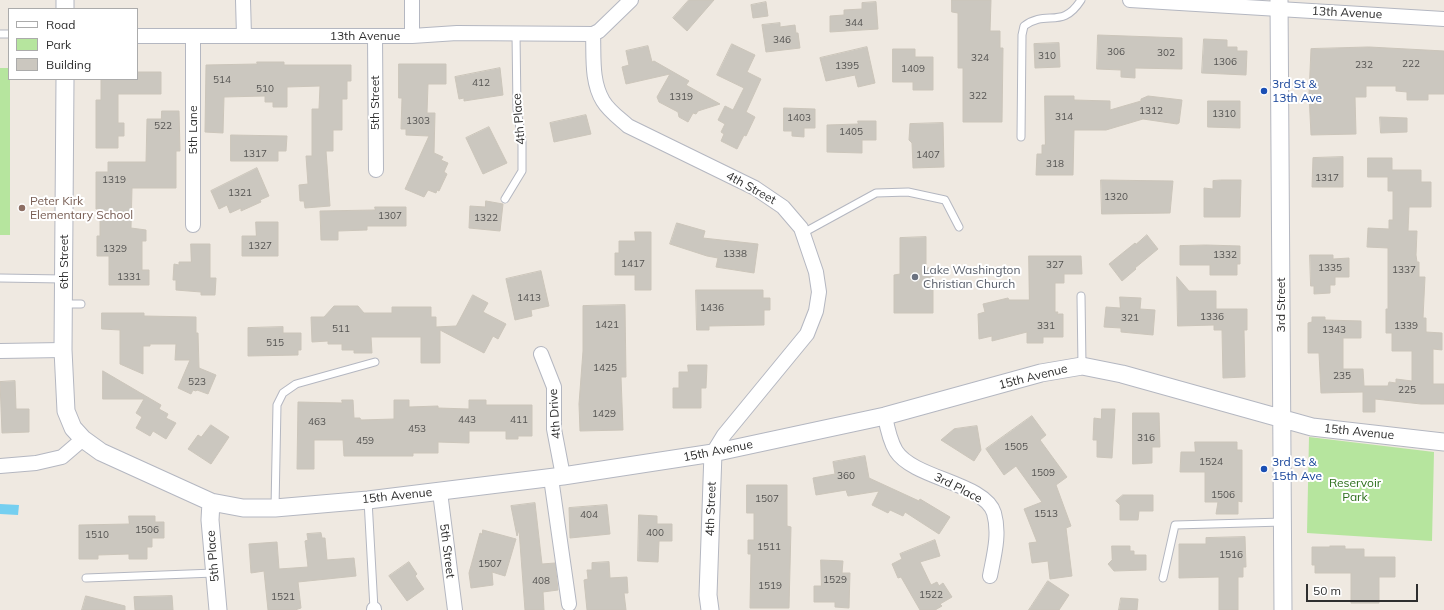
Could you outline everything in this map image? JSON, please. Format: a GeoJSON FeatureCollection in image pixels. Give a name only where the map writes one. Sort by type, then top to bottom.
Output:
{"type":"FeatureCollection","features":[{"type":"Feature","properties":{"kind":"street"},"geometry":{"type":"LineString","coordinates":[[243,0],[244,36]]}},
{"type":"Feature","properties":{"kind":"street"},"geometry":{"type":"LineString","coordinates":[[412,0],[412,36]]}},
{"type":"Feature","properties":{"kind":"street"},"geometry":{"type":"LineString","coordinates":[[593,34],[605,26],[631,0]]}},
{"type":"Feature","properties":{"kind":"street","name":"13th Avenue"},"geometry":{"type":"LineString","coordinates":[[1130,0],[1279,5],[1444,19]]}},
{"type":"Feature","properties":{"kind":"street","name":"3rd Street"},"geometry":{"type":"LineString","coordinates":[[1279,5],[1283,610]]}},
{"type":"Feature","properties":{"kind":"street","name":"13th Avenue"},"geometry":{"type":"LineString","coordinates":[[138,36],[412,36],[457,33],[593,34]]}},
{"type":"Feature","properties":{"kind":"street","name":"4th Street"},"geometry":{"type":"LineString","coordinates":[[593,34],[594,78],[603,101],[612,112],[628,126],[756,188],[783,207],[801,228],[816,272],[819,292],[816,311],[807,334],[724,435],[713,453],[708,595],[710,610]]}},
{"type":"Feature","properties":{"kind":"street","name":"5th Lane"},"geometry":{"type":"LineString","coordinates":[[193,36],[193,225]]}},
{"type":"Feature","properties":{"kind":"street","name":"5th Street"},"geometry":{"type":"LineString","coordinates":[[375,36],[376,170]]}},
{"type":"Feature","properties":{"kind":"street","name":"6th Street"},"geometry":{"type":"LineString","coordinates":[[65,80],[63,350],[66,411],[73,428],[83,439]]}},
{"type":"Feature","properties":{"kind":"street"},"geometry":{"type":"LineString","coordinates":[[0,351],[63,350]]}},
{"type":"Feature","properties":{"kind":"street","name":"4th Drive"},"geometry":{"type":"LineString","coordinates":[[541,354],[554,387],[554,429],[557,477],[569,604]]}},
{"type":"Feature","properties":{"kind":"street","name":"15th Avenue"},"geometry":{"type":"LineString","coordinates":[[83,439],[101,452],[211,502],[243,508],[275,508],[440,492],[557,477],[713,453],[884,416],[1041,373],[1082,366],[1122,374],[1312,427],[1444,442]]}},
{"type":"Feature","properties":{"kind":"street","name":"3rd Place"},"geometry":{"type":"LineString","coordinates":[[884,416],[896,451],[910,465],[983,497],[994,511],[997,529],[996,547],[990,576]]}},
{"type":"Feature","properties":{"kind":"street"},"geometry":{"type":"LineString","coordinates":[[0,466],[36,463],[62,457],[83,439]]}},
{"type":"Feature","properties":{"kind":"street","name":"5th Street"},"geometry":{"type":"LineString","coordinates":[[440,492],[454,610]]}},
{"type":"Feature","properties":{"kind":"street","name":"5th Place"},"geometry":{"type":"LineString","coordinates":[[211,502],[210,520],[218,610]]}},
{"type":"Feature","properties":{"kind":"lane"},"geometry":{"type":"LineString","coordinates":[[1021,137],[1022,35],[1024,26],[1033,19],[1063,18],[1074,11],[1081,0]]}},
{"type":"Feature","properties":{"kind":"lane","name":"4th Place"},"geometry":{"type":"LineString","coordinates":[[505,199],[522,171],[522,141],[517,108],[516,34]]}},
{"type":"Feature","properties":{"kind":"lane"},"geometry":{"type":"LineString","coordinates":[[803,233],[876,193],[900,192],[908,192],[945,200],[959,227]]}},
{"type":"Feature","properties":{"kind":"lane"},"geometry":{"type":"LineString","coordinates":[[0,278],[64,279]]}},
{"type":"Feature","properties":{"kind":"lane"},"geometry":{"type":"LineString","coordinates":[[1081,296],[1082,366]]}},
{"type":"Feature","properties":{"kind":"lane"},"geometry":{"type":"LineString","coordinates":[[64,304],[81,304]]}},
{"type":"Feature","properties":{"kind":"lane"},"geometry":{"type":"LineString","coordinates":[[275,508],[277,405],[283,392],[296,384],[375,362]]}},
{"type":"Feature","properties":{"kind":"lane"},"geometry":{"type":"LineString","coordinates":[[368,500],[374,610]]}},
{"type":"Feature","properties":{"kind":"lane"},"geometry":{"type":"LineString","coordinates":[[1163,578],[1175,524],[1283,522]]}},
{"type":"Feature","properties":{"kind":"lane"},"geometry":{"type":"LineString","coordinates":[[86,578],[214,573]]}},
{"type":"Feature","properties":{"kind":"green space"},"geometry":{"type":"Polygon","coordinates":[[[0,68],[8,68],[8,80],[10,80],[10,235],[0,235],[0,68]]]}},
{"type":"Feature","properties":{"kind":"green space","name":"Reservoir Park"},"geometry":{"type":"Polygon","coordinates":[[[1309,437],[1434,452],[1432,541],[1307,533],[1309,437]]]}},
{"type":"Feature","properties":{"kind":"water"},"geometry":{"type":"Polygon","coordinates":[[[0,504],[19,505],[18,515],[0,514],[0,504]]]}},
{"type":"Feature","properties":{"kind":"building"},"geometry":{"type":"Polygon","coordinates":[[[689,0],[714,0],[687,31],[673,18],[689,0]]]}},
{"type":"Feature","properties":{"kind":"building"},"geometry":{"type":"Polygon","coordinates":[[[952,0],[991,0],[990,31],[1000,31],[1000,48],[1003,48],[1002,122],[963,122],[963,68],[958,68],[958,13],[952,12],[952,0]]]}},
{"type":"Feature","properties":{"kind":"building"},"geometry":{"type":"Polygon","coordinates":[[[766,2],[768,16],[753,18],[751,5],[766,2]]]}},
{"type":"Feature","properties":{"kind":"building"},"geometry":{"type":"Polygon","coordinates":[[[876,2],[878,29],[830,32],[830,16],[844,15],[844,10],[862,9],[862,3],[876,2]]]}},
{"type":"Feature","properties":{"kind":"building"},"geometry":{"type":"Polygon","coordinates":[[[780,23],[780,27],[795,25],[796,33],[798,33],[800,48],[766,52],[762,25],[780,23]]]}},
{"type":"Feature","properties":{"kind":"building"},"geometry":{"type":"Polygon","coordinates":[[[1098,35],[1182,38],[1182,69],[1135,68],[1135,78],[1121,77],[1121,70],[1097,69],[1098,35]]]}},
{"type":"Feature","properties":{"kind":"building"},"geometry":{"type":"Polygon","coordinates":[[[1204,39],[1227,40],[1227,47],[1237,47],[1237,51],[1247,51],[1246,75],[1202,73],[1204,39]]]}},
{"type":"Feature","properties":{"kind":"building"},"geometry":{"type":"Polygon","coordinates":[[[1059,43],[1060,67],[1035,68],[1034,44],[1059,43]]]}},
{"type":"Feature","properties":{"kind":"building"},"geometry":{"type":"Polygon","coordinates":[[[732,44],[755,55],[747,72],[761,79],[746,112],[755,117],[746,136],[744,135],[737,149],[721,141],[724,134],[721,132],[725,124],[718,120],[725,106],[733,110],[744,88],[717,75],[732,44]]]}},
{"type":"Feature","properties":{"kind":"building"},"geometry":{"type":"Polygon","coordinates":[[[648,46],[652,62],[654,61],[689,81],[686,85],[720,104],[698,111],[696,114],[693,113],[688,122],[679,117],[678,112],[659,102],[657,97],[670,74],[626,84],[622,67],[629,65],[626,51],[648,46]]]}},
{"type":"Feature","properties":{"kind":"building"},"geometry":{"type":"Polygon","coordinates":[[[867,47],[875,83],[858,87],[855,75],[826,81],[820,58],[867,47]]]}},
{"type":"Feature","properties":{"kind":"building"},"geometry":{"type":"Polygon","coordinates":[[[1369,47],[1444,51],[1444,94],[1428,94],[1428,100],[1407,100],[1407,92],[1396,91],[1396,86],[1366,86],[1366,97],[1355,97],[1356,134],[1311,135],[1309,94],[1311,49],[1369,47]]]}},
{"type":"Feature","properties":{"kind":"building"},"geometry":{"type":"Polygon","coordinates":[[[893,49],[915,49],[915,57],[933,57],[933,90],[913,90],[913,82],[893,82],[893,49]]]}},
{"type":"Feature","properties":{"kind":"building"},"geometry":{"type":"Polygon","coordinates":[[[257,62],[284,62],[284,65],[351,65],[351,81],[347,81],[347,99],[342,99],[342,130],[333,130],[333,151],[326,151],[330,206],[305,208],[304,201],[300,201],[299,185],[308,184],[306,156],[312,156],[312,109],[319,109],[320,86],[287,87],[287,107],[273,107],[273,102],[265,102],[265,96],[224,97],[223,133],[205,132],[206,65],[257,64],[257,62]]]}},
{"type":"Feature","properties":{"kind":"building"},"geometry":{"type":"Polygon","coordinates":[[[399,64],[446,64],[446,84],[428,84],[427,113],[435,113],[434,153],[443,157],[441,160],[448,163],[444,172],[447,174],[439,191],[437,190],[436,193],[428,190],[424,197],[405,189],[429,136],[406,135],[406,129],[401,129],[402,98],[399,98],[399,64]]]}},
{"type":"Feature","properties":{"kind":"building"},"geometry":{"type":"Polygon","coordinates":[[[500,68],[503,95],[464,101],[464,98],[459,99],[455,77],[500,68]]]}},
{"type":"Feature","properties":{"kind":"building"},"geometry":{"type":"Polygon","coordinates":[[[138,72],[161,72],[161,94],[118,94],[118,123],[124,123],[124,136],[118,136],[118,148],[96,148],[96,100],[101,100],[101,80],[138,80],[138,72]]]}},
{"type":"Feature","properties":{"kind":"building"},"geometry":{"type":"Polygon","coordinates":[[[1045,96],[1074,96],[1074,100],[1110,101],[1110,110],[1141,101],[1141,99],[1148,96],[1182,100],[1179,123],[1177,124],[1143,119],[1106,130],[1074,130],[1073,175],[1036,175],[1037,154],[1042,154],[1042,145],[1045,145],[1045,96]]]}},
{"type":"Feature","properties":{"kind":"building"},"geometry":{"type":"Polygon","coordinates":[[[1208,101],[1240,101],[1240,128],[1208,127],[1208,101]]]}},
{"type":"Feature","properties":{"kind":"building"},"geometry":{"type":"Polygon","coordinates":[[[784,108],[815,109],[815,128],[804,128],[804,137],[792,136],[792,131],[784,131],[784,108]]]}},
{"type":"Feature","properties":{"kind":"building"},"geometry":{"type":"Polygon","coordinates":[[[162,111],[179,111],[180,151],[176,151],[176,188],[132,188],[131,228],[146,230],[146,241],[142,241],[142,270],[149,270],[149,285],[109,285],[109,256],[97,256],[97,236],[100,236],[100,209],[96,209],[96,172],[108,172],[108,162],[146,162],[147,119],[161,119],[162,111]]]}},
{"type":"Feature","properties":{"kind":"building"},"geometry":{"type":"Polygon","coordinates":[[[586,115],[591,134],[554,142],[550,123],[586,115]]]}},
{"type":"Feature","properties":{"kind":"building"},"geometry":{"type":"Polygon","coordinates":[[[1380,117],[1407,118],[1407,132],[1381,133],[1380,117]]]}},
{"type":"Feature","properties":{"kind":"building"},"geometry":{"type":"Polygon","coordinates":[[[858,121],[876,121],[876,140],[862,140],[862,153],[827,152],[827,125],[858,124],[858,121]]]}},
{"type":"Feature","properties":{"kind":"building"},"geometry":{"type":"Polygon","coordinates":[[[943,123],[944,167],[913,168],[912,143],[909,140],[910,124],[943,123]]]}},
{"type":"Feature","properties":{"kind":"building"},"geometry":{"type":"Polygon","coordinates":[[[489,127],[507,163],[483,174],[466,138],[489,127]]]}},
{"type":"Feature","properties":{"kind":"building"},"geometry":{"type":"Polygon","coordinates":[[[231,135],[287,136],[286,151],[278,151],[278,161],[231,161],[231,135]]]}},
{"type":"Feature","properties":{"kind":"building"},"geometry":{"type":"Polygon","coordinates":[[[1343,157],[1343,187],[1312,187],[1313,158],[1343,157]]]}},
{"type":"Feature","properties":{"kind":"building"},"geometry":{"type":"Polygon","coordinates":[[[1368,158],[1392,158],[1392,170],[1421,170],[1421,182],[1431,182],[1431,207],[1409,207],[1408,231],[1417,231],[1416,255],[1417,262],[1419,262],[1419,277],[1425,277],[1423,318],[1426,318],[1426,332],[1442,333],[1442,350],[1433,349],[1433,384],[1444,384],[1444,404],[1421,404],[1375,399],[1375,412],[1363,412],[1363,392],[1321,393],[1319,353],[1308,353],[1308,323],[1312,322],[1312,317],[1325,317],[1325,320],[1361,321],[1361,338],[1343,338],[1343,369],[1363,369],[1364,386],[1388,386],[1389,382],[1396,383],[1396,379],[1412,381],[1412,351],[1392,351],[1392,333],[1386,333],[1386,309],[1388,309],[1388,248],[1367,247],[1368,228],[1389,229],[1389,220],[1393,220],[1393,191],[1388,191],[1388,177],[1368,177],[1368,158]]]}},
{"type":"Feature","properties":{"kind":"building"},"geometry":{"type":"Polygon","coordinates":[[[257,168],[269,196],[260,200],[261,202],[241,211],[241,208],[230,213],[227,205],[219,209],[211,191],[257,168]]]}},
{"type":"Feature","properties":{"kind":"building"},"geometry":{"type":"Polygon","coordinates":[[[1101,180],[1173,181],[1170,213],[1102,214],[1101,180]]]}},
{"type":"Feature","properties":{"kind":"building"},"geometry":{"type":"Polygon","coordinates":[[[1241,180],[1240,217],[1204,217],[1204,188],[1213,189],[1213,181],[1241,180]]]}},
{"type":"Feature","properties":{"kind":"building"},"geometry":{"type":"Polygon","coordinates":[[[486,201],[503,204],[500,231],[469,228],[470,206],[485,207],[486,201]]]}},
{"type":"Feature","properties":{"kind":"building"},"geometry":{"type":"Polygon","coordinates":[[[375,207],[406,207],[406,226],[367,226],[367,230],[338,231],[338,240],[321,240],[320,211],[375,210],[375,207]]]}},
{"type":"Feature","properties":{"kind":"building"},"geometry":{"type":"Polygon","coordinates":[[[256,222],[278,222],[278,256],[242,256],[242,236],[256,236],[256,222]]]}},
{"type":"Feature","properties":{"kind":"building"},"geometry":{"type":"Polygon","coordinates":[[[677,223],[705,231],[703,238],[758,244],[754,273],[716,267],[718,258],[670,244],[677,223]]]}},
{"type":"Feature","properties":{"kind":"building"},"geometry":{"type":"Polygon","coordinates":[[[635,232],[651,232],[651,290],[635,290],[635,275],[615,275],[615,253],[619,253],[619,241],[635,241],[635,232]]]}},
{"type":"Feature","properties":{"kind":"building"},"geometry":{"type":"Polygon","coordinates":[[[1147,235],[1158,249],[1122,281],[1109,264],[1147,235]]]}},
{"type":"Feature","properties":{"kind":"building","name":"Lake Washington Christian Church"},"geometry":{"type":"Polygon","coordinates":[[[926,237],[926,268],[933,268],[933,313],[894,313],[894,275],[900,274],[900,238],[926,237]]]}},
{"type":"Feature","properties":{"kind":"building"},"geometry":{"type":"Polygon","coordinates":[[[191,244],[210,244],[210,278],[216,278],[215,295],[201,295],[201,292],[176,290],[176,280],[173,280],[174,264],[179,265],[179,262],[191,262],[191,244]]]}},
{"type":"Feature","properties":{"kind":"building"},"geometry":{"type":"Polygon","coordinates":[[[1180,246],[1240,246],[1240,264],[1237,264],[1237,275],[1210,275],[1210,265],[1180,265],[1180,246]]]}},
{"type":"Feature","properties":{"kind":"building"},"geometry":{"type":"Polygon","coordinates":[[[1310,255],[1333,255],[1333,259],[1349,258],[1349,277],[1335,277],[1335,285],[1330,285],[1330,293],[1314,294],[1314,286],[1311,286],[1310,255]]]}},
{"type":"Feature","properties":{"kind":"building"},"geometry":{"type":"Polygon","coordinates":[[[1029,256],[1081,256],[1082,274],[1064,274],[1064,283],[1055,283],[1055,312],[1058,312],[1057,314],[1063,314],[1063,337],[1043,337],[1043,343],[1027,343],[1027,332],[992,341],[992,336],[979,339],[978,314],[985,312],[983,304],[1008,298],[1009,300],[1029,300],[1029,256]]]}},
{"type":"Feature","properties":{"kind":"building"},"geometry":{"type":"Polygon","coordinates":[[[541,271],[549,306],[531,310],[532,316],[515,320],[506,279],[541,271]]]}},
{"type":"Feature","properties":{"kind":"building"},"geometry":{"type":"Polygon","coordinates":[[[1177,277],[1189,291],[1216,291],[1216,309],[1247,309],[1247,330],[1244,330],[1245,377],[1223,378],[1222,330],[1214,330],[1214,325],[1178,326],[1177,277]]]}},
{"type":"Feature","properties":{"kind":"building"},"geometry":{"type":"Polygon","coordinates":[[[696,290],[763,290],[763,298],[770,298],[770,310],[764,310],[764,325],[709,326],[709,330],[697,330],[696,290]]]}},
{"type":"Feature","properties":{"kind":"building"},"geometry":{"type":"Polygon","coordinates":[[[473,295],[488,303],[483,312],[506,324],[498,339],[493,336],[484,353],[440,330],[440,363],[421,363],[421,337],[371,337],[372,353],[354,353],[354,350],[342,350],[342,344],[328,344],[328,341],[312,342],[311,317],[324,317],[334,306],[358,306],[364,313],[392,313],[392,307],[431,307],[431,317],[436,317],[436,327],[456,326],[473,295]]]}},
{"type":"Feature","properties":{"kind":"building"},"geometry":{"type":"Polygon","coordinates":[[[1120,297],[1141,298],[1140,309],[1155,310],[1153,335],[1121,332],[1121,328],[1104,327],[1106,307],[1120,308],[1120,297]]]}},
{"type":"Feature","properties":{"kind":"building"},"geometry":{"type":"Polygon","coordinates":[[[625,305],[626,377],[621,377],[623,430],[580,431],[579,404],[583,351],[583,306],[625,305]]]}},
{"type":"Feature","properties":{"kind":"building"},"geometry":{"type":"Polygon","coordinates":[[[102,313],[144,313],[144,316],[196,317],[199,368],[216,375],[208,394],[193,390],[191,394],[178,388],[190,360],[175,360],[176,344],[150,344],[150,346],[143,346],[143,374],[120,364],[120,330],[102,329],[102,313]]]}},
{"type":"Feature","properties":{"kind":"building"},"geometry":{"type":"Polygon","coordinates":[[[283,327],[283,333],[301,333],[301,350],[298,350],[298,355],[248,356],[248,328],[283,327]]]}},
{"type":"Feature","properties":{"kind":"building"},"geometry":{"type":"Polygon","coordinates":[[[688,365],[707,365],[706,388],[701,388],[701,408],[673,408],[673,388],[679,388],[679,372],[688,372],[688,365]]]}},
{"type":"Feature","properties":{"kind":"building"},"geometry":{"type":"Polygon","coordinates":[[[103,371],[161,405],[159,409],[168,414],[166,418],[176,423],[166,439],[153,431],[150,436],[136,428],[142,417],[136,413],[144,399],[103,399],[103,371]]]}},
{"type":"Feature","properties":{"kind":"building"},"geometry":{"type":"Polygon","coordinates":[[[15,381],[16,409],[29,409],[29,432],[2,433],[0,382],[15,381]]]}},
{"type":"Feature","properties":{"kind":"building"},"geometry":{"type":"Polygon","coordinates":[[[342,400],[353,400],[354,418],[360,418],[361,420],[394,419],[394,400],[409,400],[409,407],[438,406],[438,408],[469,409],[469,400],[486,400],[486,405],[532,405],[532,436],[518,436],[518,439],[506,439],[506,431],[469,431],[469,443],[438,442],[438,453],[413,453],[413,456],[344,456],[343,440],[314,440],[314,469],[297,469],[298,402],[342,403],[342,400]]]}},
{"type":"Feature","properties":{"kind":"building"},"geometry":{"type":"Polygon","coordinates":[[[1102,409],[1115,409],[1112,458],[1097,457],[1097,440],[1093,440],[1094,418],[1101,419],[1102,409]]]}},
{"type":"Feature","properties":{"kind":"building"},"geometry":{"type":"Polygon","coordinates":[[[1133,413],[1159,413],[1160,447],[1152,447],[1152,463],[1133,464],[1133,413]]]}},
{"type":"Feature","properties":{"kind":"building"},"geometry":{"type":"Polygon","coordinates":[[[1032,416],[1046,435],[1040,440],[1067,477],[1056,485],[1071,526],[1066,528],[1072,576],[1050,579],[1048,561],[1032,563],[1029,543],[1037,542],[1024,509],[1042,502],[1016,466],[1004,475],[986,449],[1032,416]]]}},
{"type":"Feature","properties":{"kind":"building"},"geometry":{"type":"Polygon","coordinates":[[[211,425],[229,437],[211,464],[188,449],[198,435],[201,437],[211,425]]]}},
{"type":"Feature","properties":{"kind":"building"},"geometry":{"type":"Polygon","coordinates":[[[977,426],[981,450],[974,461],[941,440],[954,429],[977,426]]]}},
{"type":"Feature","properties":{"kind":"building"},"geometry":{"type":"Polygon","coordinates":[[[1195,442],[1237,442],[1237,450],[1242,450],[1242,502],[1238,501],[1238,514],[1216,514],[1218,502],[1205,502],[1205,472],[1180,472],[1181,452],[1195,452],[1195,442]]]}},
{"type":"Feature","properties":{"kind":"building"},"geometry":{"type":"Polygon","coordinates":[[[865,456],[869,478],[919,501],[920,499],[950,517],[939,534],[905,512],[903,516],[890,510],[888,513],[872,505],[879,491],[848,496],[846,490],[816,495],[813,478],[835,474],[833,462],[865,456]]]}},
{"type":"Feature","properties":{"kind":"building"},"geometry":{"type":"Polygon","coordinates":[[[747,485],[787,485],[787,526],[791,527],[789,608],[750,608],[751,554],[748,554],[748,540],[754,540],[754,513],[747,513],[747,485]]]}},
{"type":"Feature","properties":{"kind":"building"},"geometry":{"type":"Polygon","coordinates":[[[1123,495],[1153,495],[1153,511],[1139,511],[1138,520],[1120,520],[1120,505],[1116,501],[1123,495]]]}},
{"type":"Feature","properties":{"kind":"building"},"geometry":{"type":"Polygon","coordinates":[[[535,503],[542,564],[555,563],[558,590],[543,592],[544,610],[525,610],[519,530],[517,536],[511,506],[535,503]]]}},
{"type":"Feature","properties":{"kind":"building"},"geometry":{"type":"Polygon","coordinates":[[[607,505],[610,534],[570,538],[569,508],[607,505]]]}},
{"type":"Feature","properties":{"kind":"building"},"geometry":{"type":"Polygon","coordinates":[[[639,515],[657,516],[657,524],[672,524],[672,541],[659,541],[658,562],[638,561],[639,515]]]}},
{"type":"Feature","properties":{"kind":"building"},"geometry":{"type":"Polygon","coordinates":[[[129,516],[155,516],[155,522],[164,522],[164,538],[152,538],[152,547],[147,547],[147,559],[129,559],[129,554],[98,555],[98,559],[79,559],[79,525],[129,524],[129,516]]]}},
{"type":"Feature","properties":{"kind":"building"},"geometry":{"type":"Polygon","coordinates":[[[483,530],[516,539],[505,576],[492,572],[493,585],[471,588],[469,573],[480,533],[482,534],[483,530]]]}},
{"type":"Feature","properties":{"kind":"building"},"geometry":{"type":"Polygon","coordinates":[[[321,533],[322,538],[325,538],[327,560],[354,558],[356,576],[298,582],[301,608],[295,610],[268,610],[264,571],[251,573],[249,544],[277,542],[279,569],[308,567],[305,541],[308,540],[307,534],[321,533]]]}},
{"type":"Feature","properties":{"kind":"building"},"geometry":{"type":"Polygon","coordinates":[[[1245,537],[1246,567],[1243,567],[1243,577],[1238,577],[1238,610],[1219,610],[1219,577],[1179,578],[1179,544],[1206,544],[1206,538],[1245,537]]]}},
{"type":"Feature","properties":{"kind":"building"},"geometry":{"type":"Polygon","coordinates":[[[935,540],[940,556],[920,562],[931,585],[937,582],[939,586],[943,583],[952,597],[940,604],[942,606],[935,610],[920,610],[901,577],[898,578],[892,564],[902,559],[900,554],[935,540]]]}},
{"type":"Feature","properties":{"kind":"building"},"geometry":{"type":"Polygon","coordinates":[[[1112,546],[1130,546],[1130,551],[1134,551],[1134,555],[1146,555],[1146,570],[1114,571],[1108,564],[1112,560],[1112,546]]]}},
{"type":"Feature","properties":{"kind":"building"},"geometry":{"type":"Polygon","coordinates":[[[1345,546],[1345,549],[1364,549],[1364,557],[1395,557],[1395,577],[1379,577],[1379,603],[1351,603],[1351,573],[1315,573],[1315,565],[1312,565],[1312,547],[1345,546]]]}},
{"type":"Feature","properties":{"kind":"building"},"geometry":{"type":"Polygon","coordinates":[[[821,560],[843,561],[842,573],[850,573],[849,608],[835,607],[835,602],[814,602],[814,586],[821,586],[821,560]]]}},
{"type":"Feature","properties":{"kind":"building"},"geometry":{"type":"Polygon","coordinates":[[[409,562],[417,574],[415,576],[424,589],[407,601],[389,576],[409,562]]]}},
{"type":"Feature","properties":{"kind":"building"},"geometry":{"type":"Polygon","coordinates":[[[609,562],[610,578],[627,577],[628,593],[624,593],[626,610],[587,610],[584,580],[588,579],[587,570],[592,570],[592,563],[609,562]]]}},
{"type":"Feature","properties":{"kind":"building"},"geometry":{"type":"Polygon","coordinates":[[[1048,581],[1069,595],[1059,610],[1029,610],[1048,581]]]}},
{"type":"Feature","properties":{"kind":"building"},"geometry":{"type":"Polygon","coordinates":[[[86,596],[125,606],[125,610],[82,610],[86,596]]]}},
{"type":"Feature","properties":{"kind":"building"},"geometry":{"type":"Polygon","coordinates":[[[172,596],[173,610],[135,610],[134,597],[172,596]]]}},
{"type":"Feature","properties":{"kind":"building"},"geometry":{"type":"Polygon","coordinates":[[[1121,598],[1138,599],[1137,610],[1119,610],[1121,598]]]}},
{"type":"Feature","properties":{"kind":"place","name":"3rd St & 13th Ave"},"geometry":{"type":"Point","coordinates":[1264,91]}},
{"type":"Feature","properties":{"kind":"place","name":"Peter Kirk Elementary School"},"geometry":{"type":"Point","coordinates":[22,208]}},
{"type":"Feature","properties":{"kind":"place","name":"Lake Washington Christian Church"},"geometry":{"type":"Point","coordinates":[915,277]}},
{"type":"Feature","properties":{"kind":"place","name":"3rd St & 15th Ave"},"geometry":{"type":"Point","coordinates":[1264,469]}}]}
